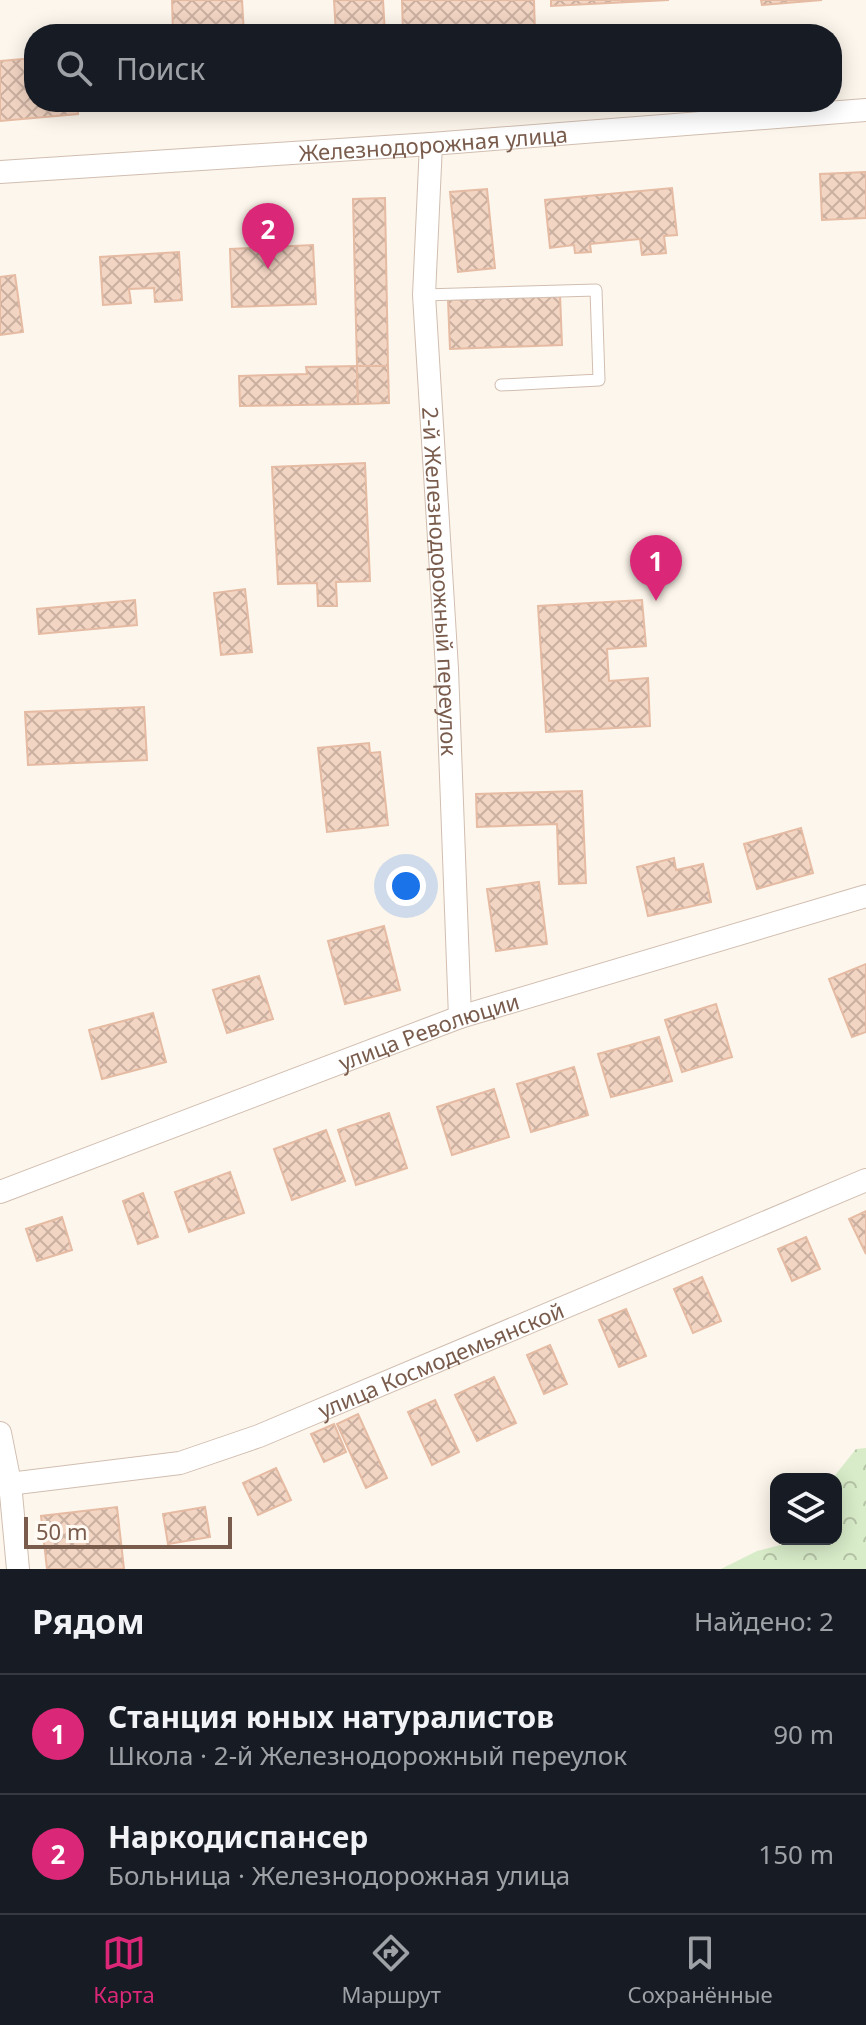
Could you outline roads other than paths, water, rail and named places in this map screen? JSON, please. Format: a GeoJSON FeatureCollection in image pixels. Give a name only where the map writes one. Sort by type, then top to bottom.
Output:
{"type":"FeatureCollection","features":[{"type":"Feature","properties":{"kind":"street","name":"Железнодорожная улица"},"geometry":{"type":"LineString","coordinates":[[842,112],[866,110]]}},
{"type":"Feature","properties":{"kind":"street","name":"Железнодорожная улица"},"geometry":{"type":"LineString","coordinates":[[0,172],[431,144],[840,112]]}},
{"type":"Feature","properties":{"kind":"street","name":"2-й Железнодорожный переулок"},"geometry":{"type":"LineString","coordinates":[[431,144],[424,295],[447,669],[460,1017]]}},
{"type":"Feature","properties":{"kind":"street","name":"улица Революции"},"geometry":{"type":"LineString","coordinates":[[0,1192],[460,1017],[866,896]]}},
{"type":"Feature","properties":{"kind":"street","name":"улица Космодемьянской"},"geometry":{"type":"LineString","coordinates":[[5,1484],[180,1463],[259,1436],[866,1180]]}},
{"type":"Feature","properties":{"kind":"street"},"geometry":{"type":"LineString","coordinates":[[0,1433],[18,1569]]}},
{"type":"Feature","properties":{"kind":"lane"},"geometry":{"type":"LineString","coordinates":[[424,295],[596,290],[599,380],[501,385]]}},
{"type":"Feature","properties":{"kind":"place","name":"Наркодиспансер"},"geometry":{"type":"Point","coordinates":[268,269]}},
{"type":"Feature","properties":{"kind":"place","name":"Станция юных натуралистов"},"geometry":{"type":"Point","coordinates":[656,601]}}]}
